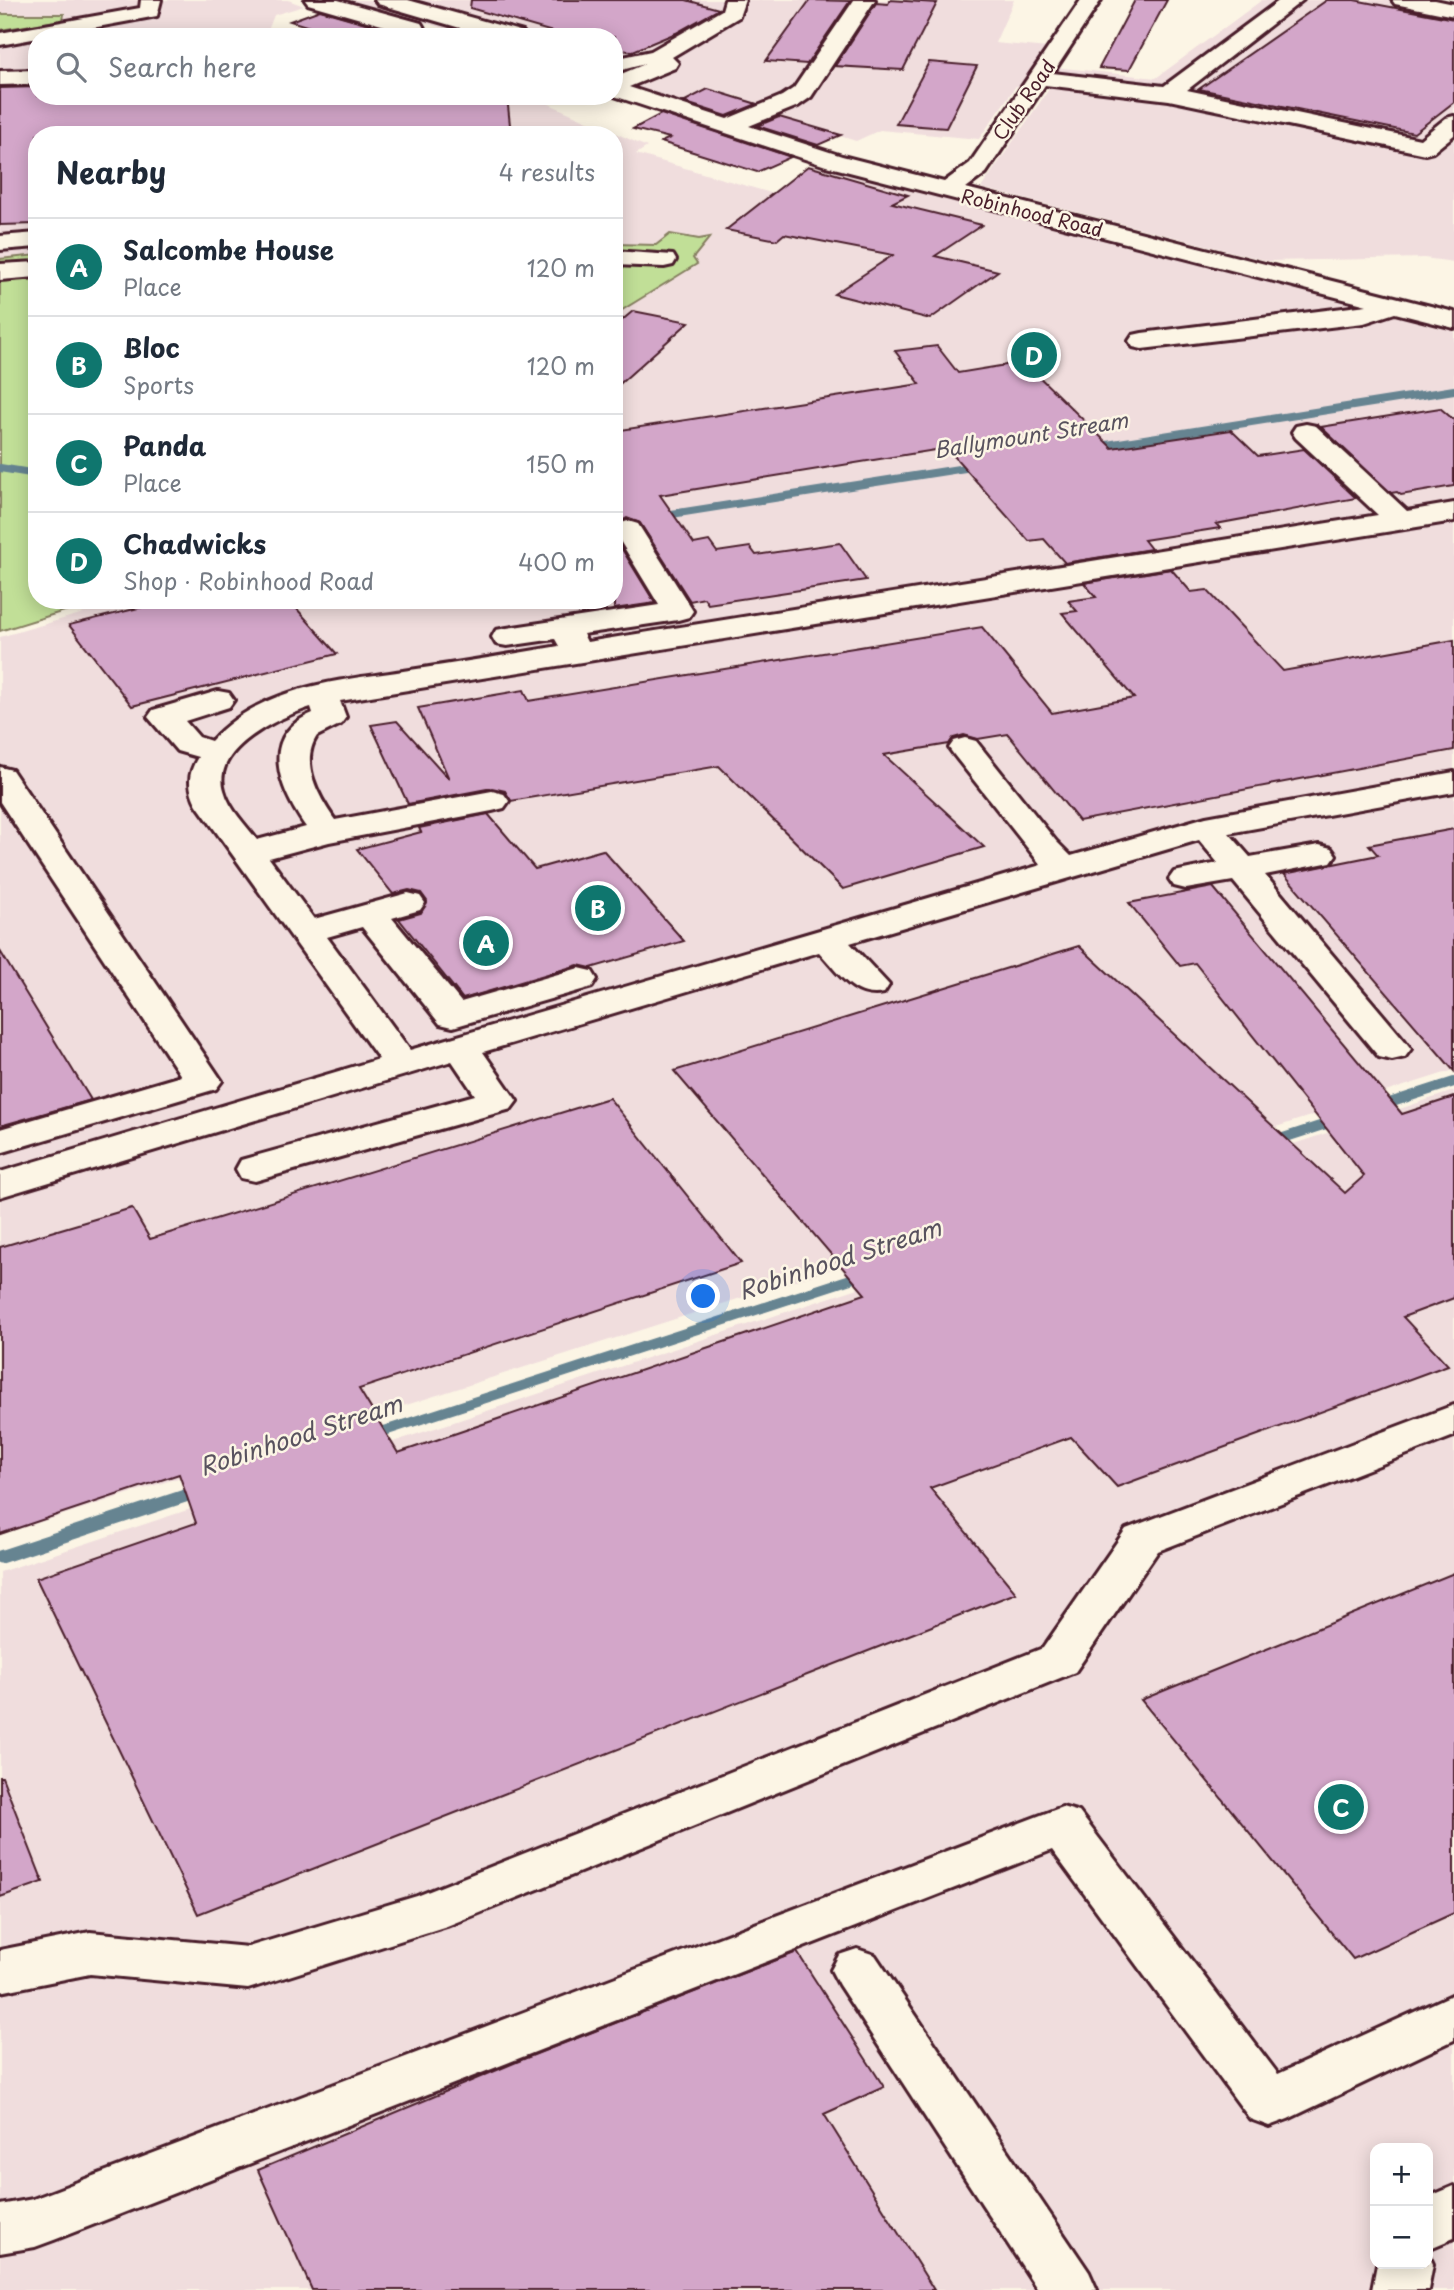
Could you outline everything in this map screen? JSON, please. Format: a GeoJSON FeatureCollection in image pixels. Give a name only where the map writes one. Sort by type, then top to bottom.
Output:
{"type":"FeatureCollection","features":[{"type":"Feature","properties":{"kind":"street"},"geometry":{"type":"LineString","coordinates":[[64,28],[150,12],[151,0]]}},
{"type":"Feature","properties":{"kind":"street"},"geometry":{"type":"LineString","coordinates":[[315,0],[411,28]]}},
{"type":"Feature","properties":{"kind":"street"},"geometry":{"type":"LineString","coordinates":[[385,0],[483,28]]}},
{"type":"Feature","properties":{"kind":"street"},"geometry":{"type":"LineString","coordinates":[[623,60],[657,57],[732,13],[735,0]]}},
{"type":"Feature","properties":{"kind":"street"},"geometry":{"type":"LineString","coordinates":[[726,127],[790,101],[803,92],[824,57],[865,0]]}},
{"type":"Feature","properties":{"kind":"street","name":"Club Road"},"geometry":{"type":"LineString","coordinates":[[947,191],[978,168],[1091,0]]}},
{"type":"Feature","properties":{"kind":"street"},"geometry":{"type":"LineString","coordinates":[[1169,93],[1293,0]]}},
{"type":"Feature","properties":{"kind":"street"},"geometry":{"type":"LineString","coordinates":[[1402,0],[1454,10]]}},
{"type":"Feature","properties":{"kind":"street"},"geometry":{"type":"LineString","coordinates":[[0,40],[28,35]]}},
{"type":"Feature","properties":{"kind":"street"},"geometry":{"type":"LineString","coordinates":[[623,83],[667,63],[657,57]]}},
{"type":"Feature","properties":{"kind":"street"},"geometry":{"type":"LineString","coordinates":[[0,78],[28,78]]}},
{"type":"Feature","properties":{"kind":"street"},"geometry":{"type":"LineString","coordinates":[[1041,78],[1169,93],[1425,147],[1454,122]]}},
{"type":"Feature","properties":{"kind":"street","name":"Robinhood Road"},"geometry":{"type":"LineString","coordinates":[[623,90],[726,127],[834,161],[1454,320]]}},
{"type":"Feature","properties":{"kind":"street"},"geometry":{"type":"LineString","coordinates":[[0,243],[28,241]]}},
{"type":"Feature","properties":{"kind":"street"},"geometry":{"type":"LineString","coordinates":[[623,258],[664,260]]}},
{"type":"Feature","properties":{"kind":"street"},"geometry":{"type":"LineString","coordinates":[[0,272],[28,270]]}},
{"type":"Feature","properties":{"kind":"street"},"geometry":{"type":"LineString","coordinates":[[1143,341],[1364,315],[1379,312],[1393,304]]}},
{"type":"Feature","properties":{"kind":"street"},"geometry":{"type":"LineString","coordinates":[[1306,432],[1401,520]]}},
{"type":"Feature","properties":{"kind":"street"},"geometry":{"type":"LineString","coordinates":[[507,637],[571,640],[1263,554],[1401,520],[1454,512]]}},
{"type":"Feature","properties":{"kind":"street"},"geometry":{"type":"LineString","coordinates":[[401,1063],[214,805],[206,786],[208,765],[217,753],[254,720],[292,702],[571,640],[678,611],[628,530]]}},
{"type":"Feature","properties":{"kind":"street"},"geometry":{"type":"LineString","coordinates":[[322,694],[330,717],[306,728],[296,745],[294,768],[309,808],[326,832]]}},
{"type":"Feature","properties":{"kind":"street"},"geometry":{"type":"LineString","coordinates":[[217,753],[188,744],[164,717],[218,700]]}},
{"type":"Feature","properties":{"kind":"street"},"geometry":{"type":"LineString","coordinates":[[965,748],[1044,848],[1064,867]]}},
{"type":"Feature","properties":{"kind":"street"},"geometry":{"type":"LineString","coordinates":[[0,777],[203,1081],[0,1141]]}},
{"type":"Feature","properties":{"kind":"street"},"geometry":{"type":"LineString","coordinates":[[370,914],[453,1016],[552,1003],[825,938],[1206,827],[1454,782]]}},
{"type":"Feature","properties":{"kind":"street"},"geometry":{"type":"LineString","coordinates":[[248,853],[326,832],[492,801]]}},
{"type":"Feature","properties":{"kind":"street"},"geometry":{"type":"LineString","coordinates":[[1206,827],[1392,1049]]}},
{"type":"Feature","properties":{"kind":"street"},"geometry":{"type":"LineString","coordinates":[[1186,879],[1319,855]]}},
{"type":"Feature","properties":{"kind":"street"},"geometry":{"type":"LineString","coordinates":[[306,932],[408,903]]}},
{"type":"Feature","properties":{"kind":"street"},"geometry":{"type":"LineString","coordinates":[[825,938],[871,985]]}},
{"type":"Feature","properties":{"kind":"street"},"geometry":{"type":"LineString","coordinates":[[0,1185],[460,1046],[552,1003],[579,979]]}},
{"type":"Feature","properties":{"kind":"street"},"geometry":{"type":"LineString","coordinates":[[256,1169],[498,1101],[460,1046]]}},
{"type":"Feature","properties":{"kind":"street"},"geometry":{"type":"LineString","coordinates":[[0,1971],[90,1954],[248,1968],[429,1912],[1059,1660],[1142,1540],[1454,1420]]}},
{"type":"Feature","properties":{"kind":"street"},"geometry":{"type":"LineString","coordinates":[[0,2229],[35,2224],[1062,1826],[1269,2103],[1454,2016]]}},
{"type":"Feature","properties":{"kind":"street"},"geometry":{"type":"LineString","coordinates":[[858,1970],[1069,2290]]}},
{"type":"Feature","properties":{"kind":"street"},"geometry":{"type":"LineString","coordinates":[[1433,2222],[1454,2210]]}},
{"type":"Feature","properties":{"kind":"street"},"geometry":{"type":"LineString","coordinates":[[1400,2290],[1404,2269]]}},
{"type":"Feature","properties":{"kind":"shaded area"},"geometry":{"type":"Polygon","coordinates":[[[0,0],[288,0],[304,6],[274,15],[269,28],[28,28],[28,105],[551,105],[599,126],[28,126],[28,256],[0,259],[0,0]]]}},
{"type":"Feature","properties":{"kind":"shaded area"},"geometry":{"type":"Polygon","coordinates":[[[350,0],[1014,0],[995,43],[1048,48],[1036,65],[1156,78],[1262,0],[1454,0],[1454,262],[1424,258],[1268,261],[981,188],[1049,89],[1016,86],[979,139],[880,130],[856,141],[748,108],[756,104],[735,95],[698,109],[623,85],[623,28],[442,28],[350,0]]]}},
{"type":"Feature","properties":{"kind":"shaded area"},"geometry":{"type":"Polygon","coordinates":[[[623,136],[647,147],[636,154],[771,193],[817,161],[948,200],[1454,329],[1454,1070],[0,1535],[0,637],[98,609],[623,609],[623,309],[697,263],[692,258],[708,237],[699,239],[670,234],[656,245],[623,244],[623,136]]]}},
{"type":"Feature","properties":{"kind":"shaded area"},"geometry":{"type":"Polygon","coordinates":[[[1454,1091],[1454,2290],[0,2290],[0,1572],[1454,1091]]]}},
{"type":"Feature","properties":{"kind":"green space"},"geometry":{"type":"Polygon","coordinates":[[[0,14],[64,14],[63,20],[0,30],[0,14]]]}},
{"type":"Feature","properties":{"kind":"green space"},"geometry":{"type":"Polygon","coordinates":[[[670,234],[699,239],[710,237],[693,258],[697,264],[623,309],[623,244],[656,245],[670,234]]]}},
{"type":"Feature","properties":{"kind":"green space"},"geometry":{"type":"Polygon","coordinates":[[[28,256],[28,609],[71,609],[0,631],[0,259],[28,256]]]}},
{"type":"Feature","properties":{"kind":"building"},"geometry":{"type":"Polygon","coordinates":[[[471,0],[686,0],[719,9],[676,33],[633,51],[623,50],[623,28],[539,28],[470,8],[471,0]]]}},
{"type":"Feature","properties":{"kind":"building"},"geometry":{"type":"Polygon","coordinates":[[[810,0],[850,1],[807,64],[766,61],[810,0]]]}},
{"type":"Feature","properties":{"kind":"building"},"geometry":{"type":"Polygon","coordinates":[[[890,0],[937,3],[903,70],[835,66],[876,3],[888,4],[890,0]]]}},
{"type":"Feature","properties":{"kind":"building"},"geometry":{"type":"Polygon","coordinates":[[[1135,0],[1167,0],[1129,70],[1099,68],[1135,0]]]}},
{"type":"Feature","properties":{"kind":"building"},"geometry":{"type":"Polygon","coordinates":[[[1327,0],[1354,0],[1454,19],[1454,102],[1414,133],[1199,89],[1327,0]]]}},
{"type":"Feature","properties":{"kind":"building"},"geometry":{"type":"Polygon","coordinates":[[[320,10],[376,26],[313,28],[290,21],[320,10]]]}},
{"type":"Feature","properties":{"kind":"building"},"geometry":{"type":"Polygon","coordinates":[[[929,62],[977,66],[946,128],[896,124],[929,62]]]}},
{"type":"Feature","properties":{"kind":"building"},"geometry":{"type":"Polygon","coordinates":[[[28,87],[28,105],[508,105],[510,126],[28,126],[28,224],[0,225],[0,88],[28,87]]]}},
{"type":"Feature","properties":{"kind":"building"},"geometry":{"type":"Polygon","coordinates":[[[708,89],[757,104],[727,116],[683,102],[708,89]]]}},
{"type":"Feature","properties":{"kind":"building"},"geometry":{"type":"Polygon","coordinates":[[[661,114],[791,157],[757,172],[661,142],[670,138],[633,129],[661,114]]]}},
{"type":"Feature","properties":{"kind":"building"},"geometry":{"type":"Polygon","coordinates":[[[779,117],[841,135],[818,145],[757,126],[779,117]]]}},
{"type":"Feature","properties":{"kind":"building"},"geometry":{"type":"Polygon","coordinates":[[[808,166],[908,195],[892,203],[982,225],[935,256],[998,271],[930,319],[834,294],[893,255],[784,234],[777,240],[726,230],[808,166]]]}},
{"type":"Feature","properties":{"kind":"building"},"geometry":{"type":"Polygon","coordinates":[[[633,311],[689,322],[623,381],[623,319],[633,311]]]}},
{"type":"Feature","properties":{"kind":"building"},"geometry":{"type":"Polygon","coordinates":[[[937,346],[958,373],[1024,362],[1112,448],[1231,430],[1258,456],[1304,449],[1356,498],[1216,524],[1220,528],[1144,540],[1151,549],[1065,563],[1044,539],[1029,541],[947,448],[660,495],[694,544],[709,541],[717,552],[750,547],[756,555],[840,543],[866,580],[708,604],[704,598],[690,601],[640,523],[627,518],[623,520],[623,430],[920,384],[895,351],[937,346]]]}},
{"type":"Feature","properties":{"kind":"building"},"geometry":{"type":"Polygon","coordinates":[[[1440,408],[1454,420],[1454,486],[1401,495],[1397,492],[1391,493],[1321,427],[1440,408]]]}},
{"type":"Feature","properties":{"kind":"building"},"geometry":{"type":"Polygon","coordinates":[[[623,551],[655,603],[623,608],[623,551]]]}},
{"type":"Feature","properties":{"kind":"building"},"geometry":{"type":"Polygon","coordinates":[[[1171,569],[1191,592],[1207,590],[1283,671],[1454,640],[1454,750],[1079,821],[1008,734],[978,739],[964,735],[953,738],[949,744],[884,755],[984,847],[843,889],[719,766],[511,801],[505,791],[492,788],[408,804],[371,725],[397,721],[449,779],[418,708],[524,690],[529,701],[982,627],[1052,713],[1134,698],[1062,613],[1077,611],[1068,601],[1096,597],[1084,583],[1171,569]]]}},
{"type":"Feature","properties":{"kind":"building"},"geometry":{"type":"Polygon","coordinates":[[[134,609],[297,609],[337,654],[132,706],[69,625],[134,609]]]}},
{"type":"Feature","properties":{"kind":"building"},"geometry":{"type":"Polygon","coordinates":[[[488,814],[535,869],[603,850],[684,941],[591,968],[578,965],[463,999],[399,919],[421,913],[427,901],[421,893],[409,890],[393,894],[357,849],[421,832],[419,828],[488,814]]]}},
{"type":"Feature","properties":{"kind":"building"},"geometry":{"type":"Polygon","coordinates":[[[1454,829],[1454,1071],[1284,874],[1378,855],[1369,845],[1454,829]]]}},
{"type":"Feature","properties":{"kind":"building"},"geometry":{"type":"Polygon","coordinates":[[[1213,887],[1402,1114],[1454,1097],[1454,1298],[1403,1317],[1448,1365],[1117,1487],[1071,1437],[930,1488],[1016,1593],[198,1914],[36,1578],[196,1523],[179,1474],[0,1534],[0,1247],[132,1208],[150,1239],[609,1098],[741,1263],[359,1389],[398,1453],[865,1294],[674,1071],[1079,946],[1345,1193],[1364,1176],[1195,963],[1180,966],[1129,903],[1213,887]]]}},
{"type":"Feature","properties":{"kind":"building"},"geometry":{"type":"Polygon","coordinates":[[[0,951],[91,1100],[0,1126],[0,951]]]}},
{"type":"Feature","properties":{"kind":"building"},"geometry":{"type":"Polygon","coordinates":[[[1454,1573],[1454,1913],[1353,1959],[1141,1700],[1454,1573]]]}},
{"type":"Feature","properties":{"kind":"building"},"geometry":{"type":"Polygon","coordinates":[[[0,1777],[43,1882],[0,1897],[0,1777]]]}},
{"type":"Feature","properties":{"kind":"building"},"geometry":{"type":"Polygon","coordinates":[[[797,1952],[884,2087],[824,2114],[934,2290],[312,2290],[258,2170],[526,2058],[797,1952]]]}},
{"type":"Feature","properties":{"kind":"waterway","name":"Ballymount Stream"},"geometry":{"type":"LineString","coordinates":[[1094,447],[1454,390]]}},
{"type":"Feature","properties":{"kind":"waterway","name":"Ballymount Stream"},"geometry":{"type":"LineString","coordinates":[[659,516],[978,466]]}},
{"type":"Feature","properties":{"kind":"waterway","name":"Ballymount Stream"},"geometry":{"type":"LineString","coordinates":[[0,468],[28,473]]}},
{"type":"Feature","properties":{"kind":"waterway","name":"Robinhood Stream"},"geometry":{"type":"LineString","coordinates":[[1380,1106],[1454,1082]]}},
{"type":"Feature","properties":{"kind":"waterway","name":"Robinhood Stream"},"geometry":{"type":"LineString","coordinates":[[1274,1141],[1335,1121]]}},
{"type":"Feature","properties":{"kind":"waterway","name":"Robinhood Stream"},"geometry":{"type":"LineString","coordinates":[[372,1435],[866,1274]]}},
{"type":"Feature","properties":{"kind":"waterway","name":"Robinhood Stream"},"geometry":{"type":"LineString","coordinates":[[0,1557],[200,1491]]}},
{"type":"Feature","properties":{"kind":"place","name":"Chadwicks"},"geometry":{"type":"Point","coordinates":[1034,355]}},
{"type":"Feature","properties":{"kind":"place","name":"Bloc"},"geometry":{"type":"Point","coordinates":[598,908]}},
{"type":"Feature","properties":{"kind":"place","name":"Salcombe House"},"geometry":{"type":"Point","coordinates":[486,943]}},
{"type":"Feature","properties":{"kind":"place","name":"Panda"},"geometry":{"type":"Point","coordinates":[1341,1807]}}]}
